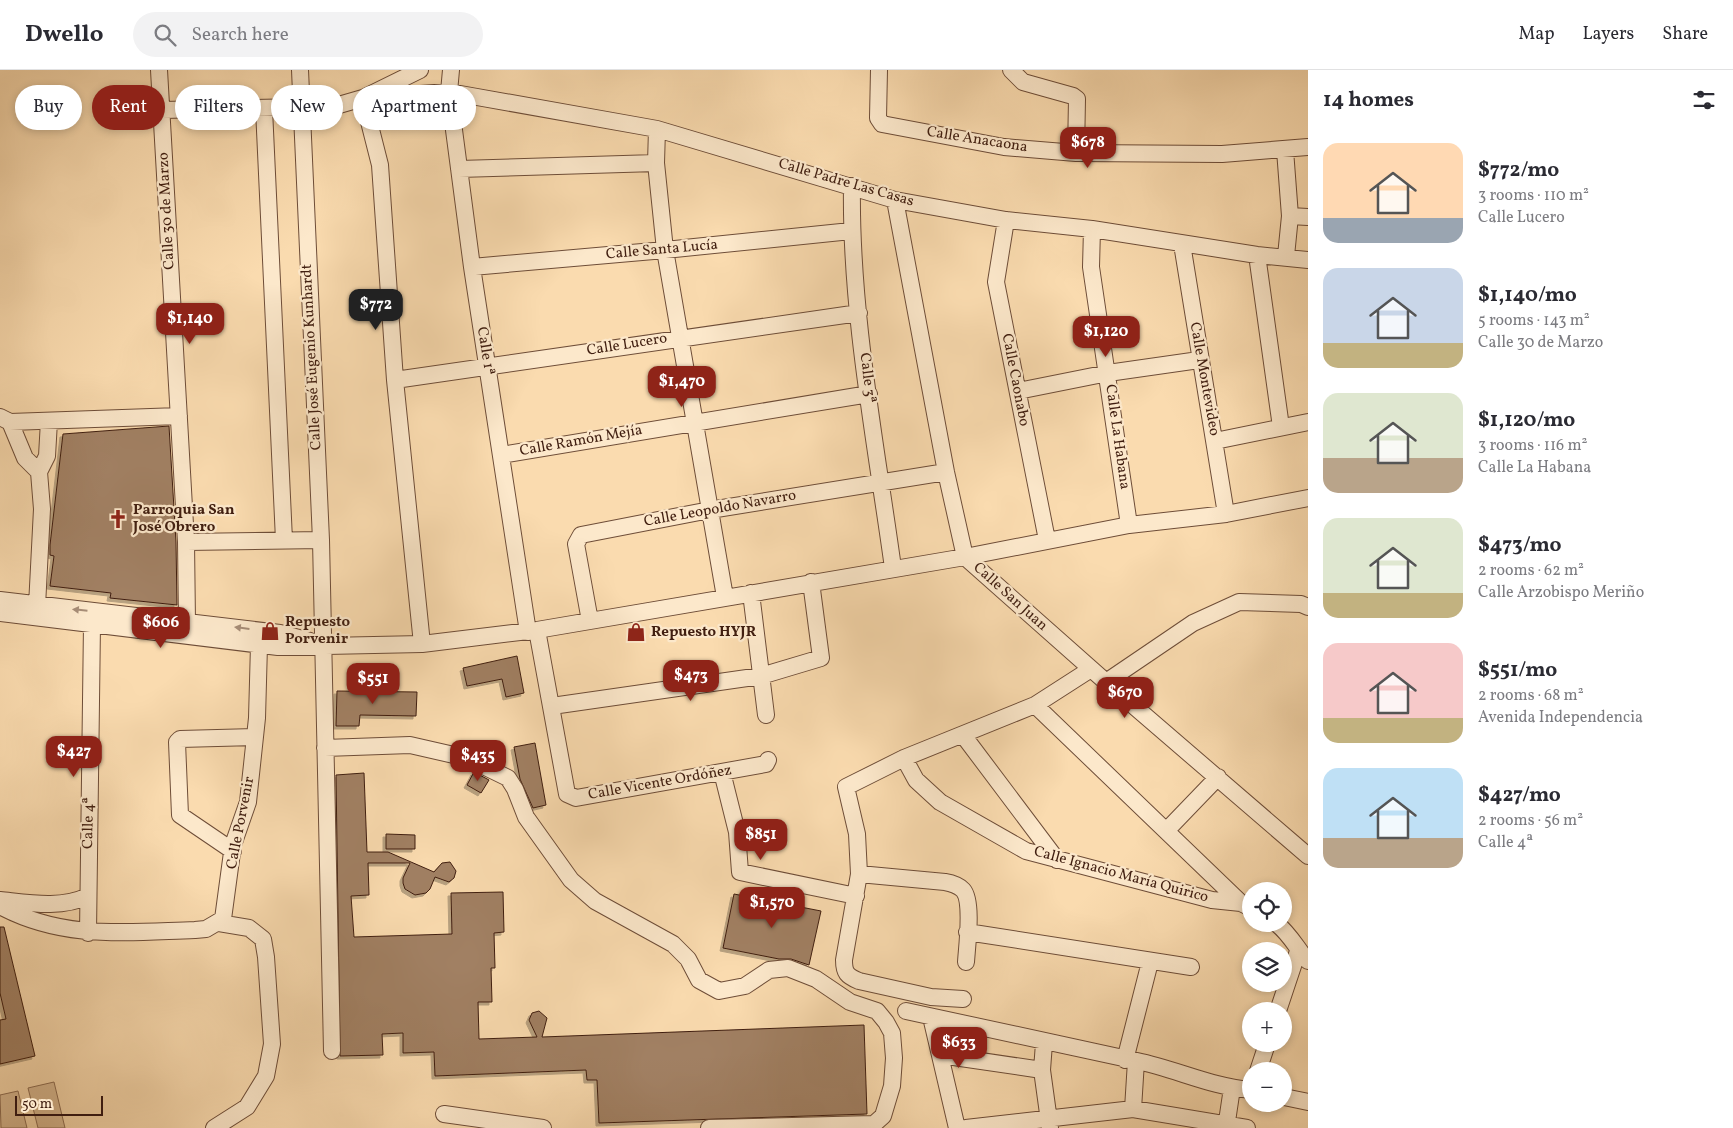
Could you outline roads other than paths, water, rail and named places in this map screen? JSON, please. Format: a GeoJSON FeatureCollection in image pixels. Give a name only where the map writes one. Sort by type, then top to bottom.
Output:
{"type":"FeatureCollection","features":[{"type":"Feature","properties":{"kind":"street","name":"Calle 30 de Marzo"},"geometry":{"type":"LineString","coordinates":[[159,70],[160,85]]}},
{"type":"Feature","properties":{"kind":"street","name":"Calle José Eugenio Kunhardt"},"geometry":{"type":"LineString","coordinates":[[300,70],[300,85]]}},
{"type":"Feature","properties":{"kind":"street"},"geometry":{"type":"LineString","coordinates":[[389,85],[420,70]]}},
{"type":"Feature","properties":{"kind":"street","name":"Calle 1ª"},"geometry":{"type":"LineString","coordinates":[[450,85],[451,70]]}},
{"type":"Feature","properties":{"kind":"street","name":"Calle Anacaona"},"geometry":{"type":"LineString","coordinates":[[879,70],[878,118],[882,124],[1004,147],[1076,153],[1222,154],[1308,147]]}},
{"type":"Feature","properties":{"kind":"street"},"geometry":{"type":"LineString","coordinates":[[1011,70],[1024,82],[1073,96],[1077,99],[1076,153]]}},
{"type":"Feature","properties":{"kind":"street","name":"Calle Padre Las Casas"},"geometry":{"type":"LineString","coordinates":[[476,97],[657,129],[895,200],[1006,220],[1092,229],[1257,255],[1286,256],[1308,260]]}},
{"type":"Feature","properties":{"kind":"street"},"geometry":{"type":"LineString","coordinates":[[264,109],[284,540]]}},
{"type":"Feature","properties":{"kind":"street"},"geometry":{"type":"LineString","coordinates":[[165,110],[271,109]]}},
{"type":"Feature","properties":{"kind":"street"},"geometry":{"type":"LineString","coordinates":[[657,129],[656,162],[665,250],[725,597]]}},
{"type":"Feature","properties":{"kind":"street","name":"Calle 30 de Marzo"},"geometry":{"type":"LineString","coordinates":[[163,130],[186,542],[187,622]]}},
{"type":"Feature","properties":{"kind":"street","name":"Calle José Eugenio Kunhardt"},"geometry":{"type":"LineString","coordinates":[[302,130],[321,540],[332,1050]]}},
{"type":"Feature","properties":{"kind":"street"},"geometry":{"type":"LineString","coordinates":[[371,130],[380,165],[395,380],[422,644]]}},
{"type":"Feature","properties":{"kind":"street","name":"Calle 1ª"},"geometry":{"type":"LineString","coordinates":[[454,130],[487,367],[533,631]]}},
{"type":"Feature","properties":{"kind":"street"},"geometry":{"type":"LineString","coordinates":[[1285,150],[1290,216],[1286,256]]}},
{"type":"Feature","properties":{"kind":"street"},"geometry":{"type":"LineString","coordinates":[[459,169],[656,162]]}},
{"type":"Feature","properties":{"kind":"street","name":"Calle 3ª"},"geometry":{"type":"LineString","coordinates":[[852,186],[851,230],[859,313],[893,568]]}},
{"type":"Feature","properties":{"kind":"street","name":"Calle San Juan"},"geometry":{"type":"LineString","coordinates":[[895,200],[946,472],[965,557],[1106,682],[1218,776],[1308,856]]}},
{"type":"Feature","properties":{"kind":"street"},"geometry":{"type":"LineString","coordinates":[[1290,216],[1308,217]]}},
{"type":"Feature","properties":{"kind":"street","name":"Calle Caonabo"},"geometry":{"type":"LineString","coordinates":[[1006,220],[996,282],[1046,540]]}},
{"type":"Feature","properties":{"kind":"street","name":"Calle La Habana"},"geometry":{"type":"LineString","coordinates":[[1092,229],[1091,267],[1129,525]]}},
{"type":"Feature","properties":{"kind":"street","name":"Calle Santa Lucía"},"geometry":{"type":"LineString","coordinates":[[472,267],[665,250],[851,230]]}},
{"type":"Feature","properties":{"kind":"street","name":"Calle Montevideo"},"geometry":{"type":"LineString","coordinates":[[1182,244],[1199,360],[1215,441],[1226,514]]}},
{"type":"Feature","properties":{"kind":"street"},"geometry":{"type":"LineString","coordinates":[[1257,255],[1281,427]]}},
{"type":"Feature","properties":{"kind":"street","name":"Calle Lucero"},"geometry":{"type":"LineString","coordinates":[[395,380],[681,337],[859,313]]}},
{"type":"Feature","properties":{"kind":"street"},"geometry":{"type":"LineString","coordinates":[[1018,391],[1108,373],[1199,360]]}},
{"type":"Feature","properties":{"kind":"street","name":"Calle Ramón Mejía"},"geometry":{"type":"LineString","coordinates":[[501,455],[869,394]]}},
{"type":"Feature","properties":{"kind":"street"},"geometry":{"type":"LineString","coordinates":[[40,472],[25,458],[5,420],[50,421],[179,416]]}},
{"type":"Feature","properties":{"kind":"street"},"geometry":{"type":"LineString","coordinates":[[37,606],[42,509],[40,472],[47,456],[50,421]]}},
{"type":"Feature","properties":{"kind":"street"},"geometry":{"type":"LineString","coordinates":[[1215,441],[1308,422]]}},
{"type":"Feature","properties":{"kind":"street","name":"Calle Leopoldo Navarro"},"geometry":{"type":"LineString","coordinates":[[590,621],[576,544],[581,536],[710,510],[946,472]]}},
{"type":"Feature","properties":{"kind":"street"},"geometry":{"type":"LineString","coordinates":[[0,613],[259,646],[422,644],[533,631],[965,557],[1129,525],[1226,514],[1308,498]]}},
{"type":"Feature","properties":{"kind":"street"},"geometry":{"type":"LineString","coordinates":[[186,542],[321,540]]}},
{"type":"Feature","properties":{"kind":"street"},"geometry":{"type":"LineString","coordinates":[[552,706],[761,676],[821,658],[811,582]]}},
{"type":"Feature","properties":{"kind":"street"},"geometry":{"type":"LineString","coordinates":[[751,593],[766,715]]}},
{"type":"Feature","properties":{"kind":"street"},"geometry":{"type":"LineString","coordinates":[[0,600],[37,606],[280,633],[324,644]]}},
{"type":"Feature","properties":{"kind":"street"},"geometry":{"type":"LineString","coordinates":[[1106,682],[1193,623],[1239,602],[1301,604],[1308,607]]}},
{"type":"Feature","properties":{"kind":"street","name":"Calle 4ª"},"geometry":{"type":"LineString","coordinates":[[88,933],[92,624]]}},
{"type":"Feature","properties":{"kind":"street","name":"Calle Vicente Ordóñez"},"geometry":{"type":"LineString","coordinates":[[533,631],[552,706],[567,794],[571,797],[576,798],[766,764],[768,760]]}},
{"type":"Feature","properties":{"kind":"street","name":"Calle Porvenir"},"geometry":{"type":"LineString","coordinates":[[219,923],[225,914],[236,835],[247,805],[255,737],[259,646]]}},
{"type":"Feature","properties":{"kind":"street"},"geometry":{"type":"LineString","coordinates":[[963,999],[931,996],[859,981],[848,976],[844,971],[844,960],[859,874],[857,834],[846,787],[904,758],[1035,704],[1092,669]]}},
{"type":"Feature","properties":{"kind":"street"},"geometry":{"type":"LineString","coordinates":[[1035,704],[1242,902]]}},
{"type":"Feature","properties":{"kind":"street"},"geometry":{"type":"LineString","coordinates":[[963,734],[1056,860]]}},
{"type":"Feature","properties":{"kind":"street"},"geometry":{"type":"LineString","coordinates":[[233,850],[180,816],[177,742],[180,739],[255,737]]}},
{"type":"Feature","properties":{"kind":"street"},"geometry":{"type":"LineString","coordinates":[[325,748],[410,745],[466,758],[508,778],[516,789],[526,817],[571,880],[595,901],[673,944],[688,959],[699,980],[719,991],[745,986],[769,970],[788,968],[816,979],[850,1002],[876,1011],[886,1022],[892,1033],[894,1058],[892,1086],[883,1116],[874,1124],[709,1128]]}},
{"type":"Feature","properties":{"kind":"street","name":"Calle Ignacio María Quirico"},"geometry":{"type":"LineString","coordinates":[[904,758],[916,780],[940,802],[1026,850],[1056,860],[1212,900],[1242,905]]}},
{"type":"Feature","properties":{"kind":"street"},"geometry":{"type":"LineString","coordinates":[[722,772],[737,832],[740,872],[856,896]]}},
{"type":"Feature","properties":{"kind":"street"},"geometry":{"type":"LineString","coordinates":[[1167,830],[1218,776]]}},
{"type":"Feature","properties":{"kind":"street"},"geometry":{"type":"LineString","coordinates":[[859,874],[956,885],[964,891],[968,902],[966,962]]}},
{"type":"Feature","properties":{"kind":"street"},"geometry":{"type":"LineString","coordinates":[[0,900],[36,904],[65,903],[76,902],[88,896]]}},
{"type":"Feature","properties":{"kind":"street"},"geometry":{"type":"LineString","coordinates":[[0,906],[20,917],[53,927],[88,933],[195,930],[219,923],[249,928],[262,939],[266,957],[272,1044],[266,1076],[247,1107],[214,1128]]}},
{"type":"Feature","properties":{"kind":"street"},"geometry":{"type":"LineString","coordinates":[[968,932],[1191,968]]}},
{"type":"Feature","properties":{"kind":"street"},"geometry":{"type":"LineString","coordinates":[[1282,1002],[1303,956],[1287,932]]}},
{"type":"Feature","properties":{"kind":"street"},"geometry":{"type":"LineString","coordinates":[[1146,1128],[1137,1110],[1130,1060],[1150,962]]}},
{"type":"Feature","properties":{"kind":"street"},"geometry":{"type":"LineString","coordinates":[[906,1011],[1044,1043],[1130,1060],[1242,1089]]}},
{"type":"Feature","properties":{"kind":"street"},"geometry":{"type":"LineString","coordinates":[[931,1017],[957,1128]]}},
{"type":"Feature","properties":{"kind":"street"},"geometry":{"type":"LineString","coordinates":[[1044,1043],[1042,1070],[1048,1123]]}},
{"type":"Feature","properties":{"kind":"street"},"geometry":{"type":"LineString","coordinates":[[940,1055],[1042,1070]]}},
{"type":"Feature","properties":{"kind":"street"},"geometry":{"type":"LineString","coordinates":[[1226,1127],[1232,1088]]}},
{"type":"Feature","properties":{"kind":"street"},"geometry":{"type":"LineString","coordinates":[[1292,1099],[1308,1102]]}},
{"type":"Feature","properties":{"kind":"street"},"geometry":{"type":"LineString","coordinates":[[966,1128],[1048,1123],[1137,1110],[1226,1127],[1246,1128]]}},
{"type":"Feature","properties":{"kind":"street"},"geometry":{"type":"LineString","coordinates":[[444,1114],[543,1128]]}},
{"type":"Feature","properties":{"kind":"place","name":"Parroquia San José Obrero"},"geometry":{"type":"Point","coordinates":[118,519]}},
{"type":"Feature","properties":{"kind":"place","name":"Repuesto Porvenir"},"geometry":{"type":"Point","coordinates":[270,631]}},
{"type":"Feature","properties":{"kind":"place","name":"Repuesto HYJR"},"geometry":{"type":"Point","coordinates":[636,632]}}]}
